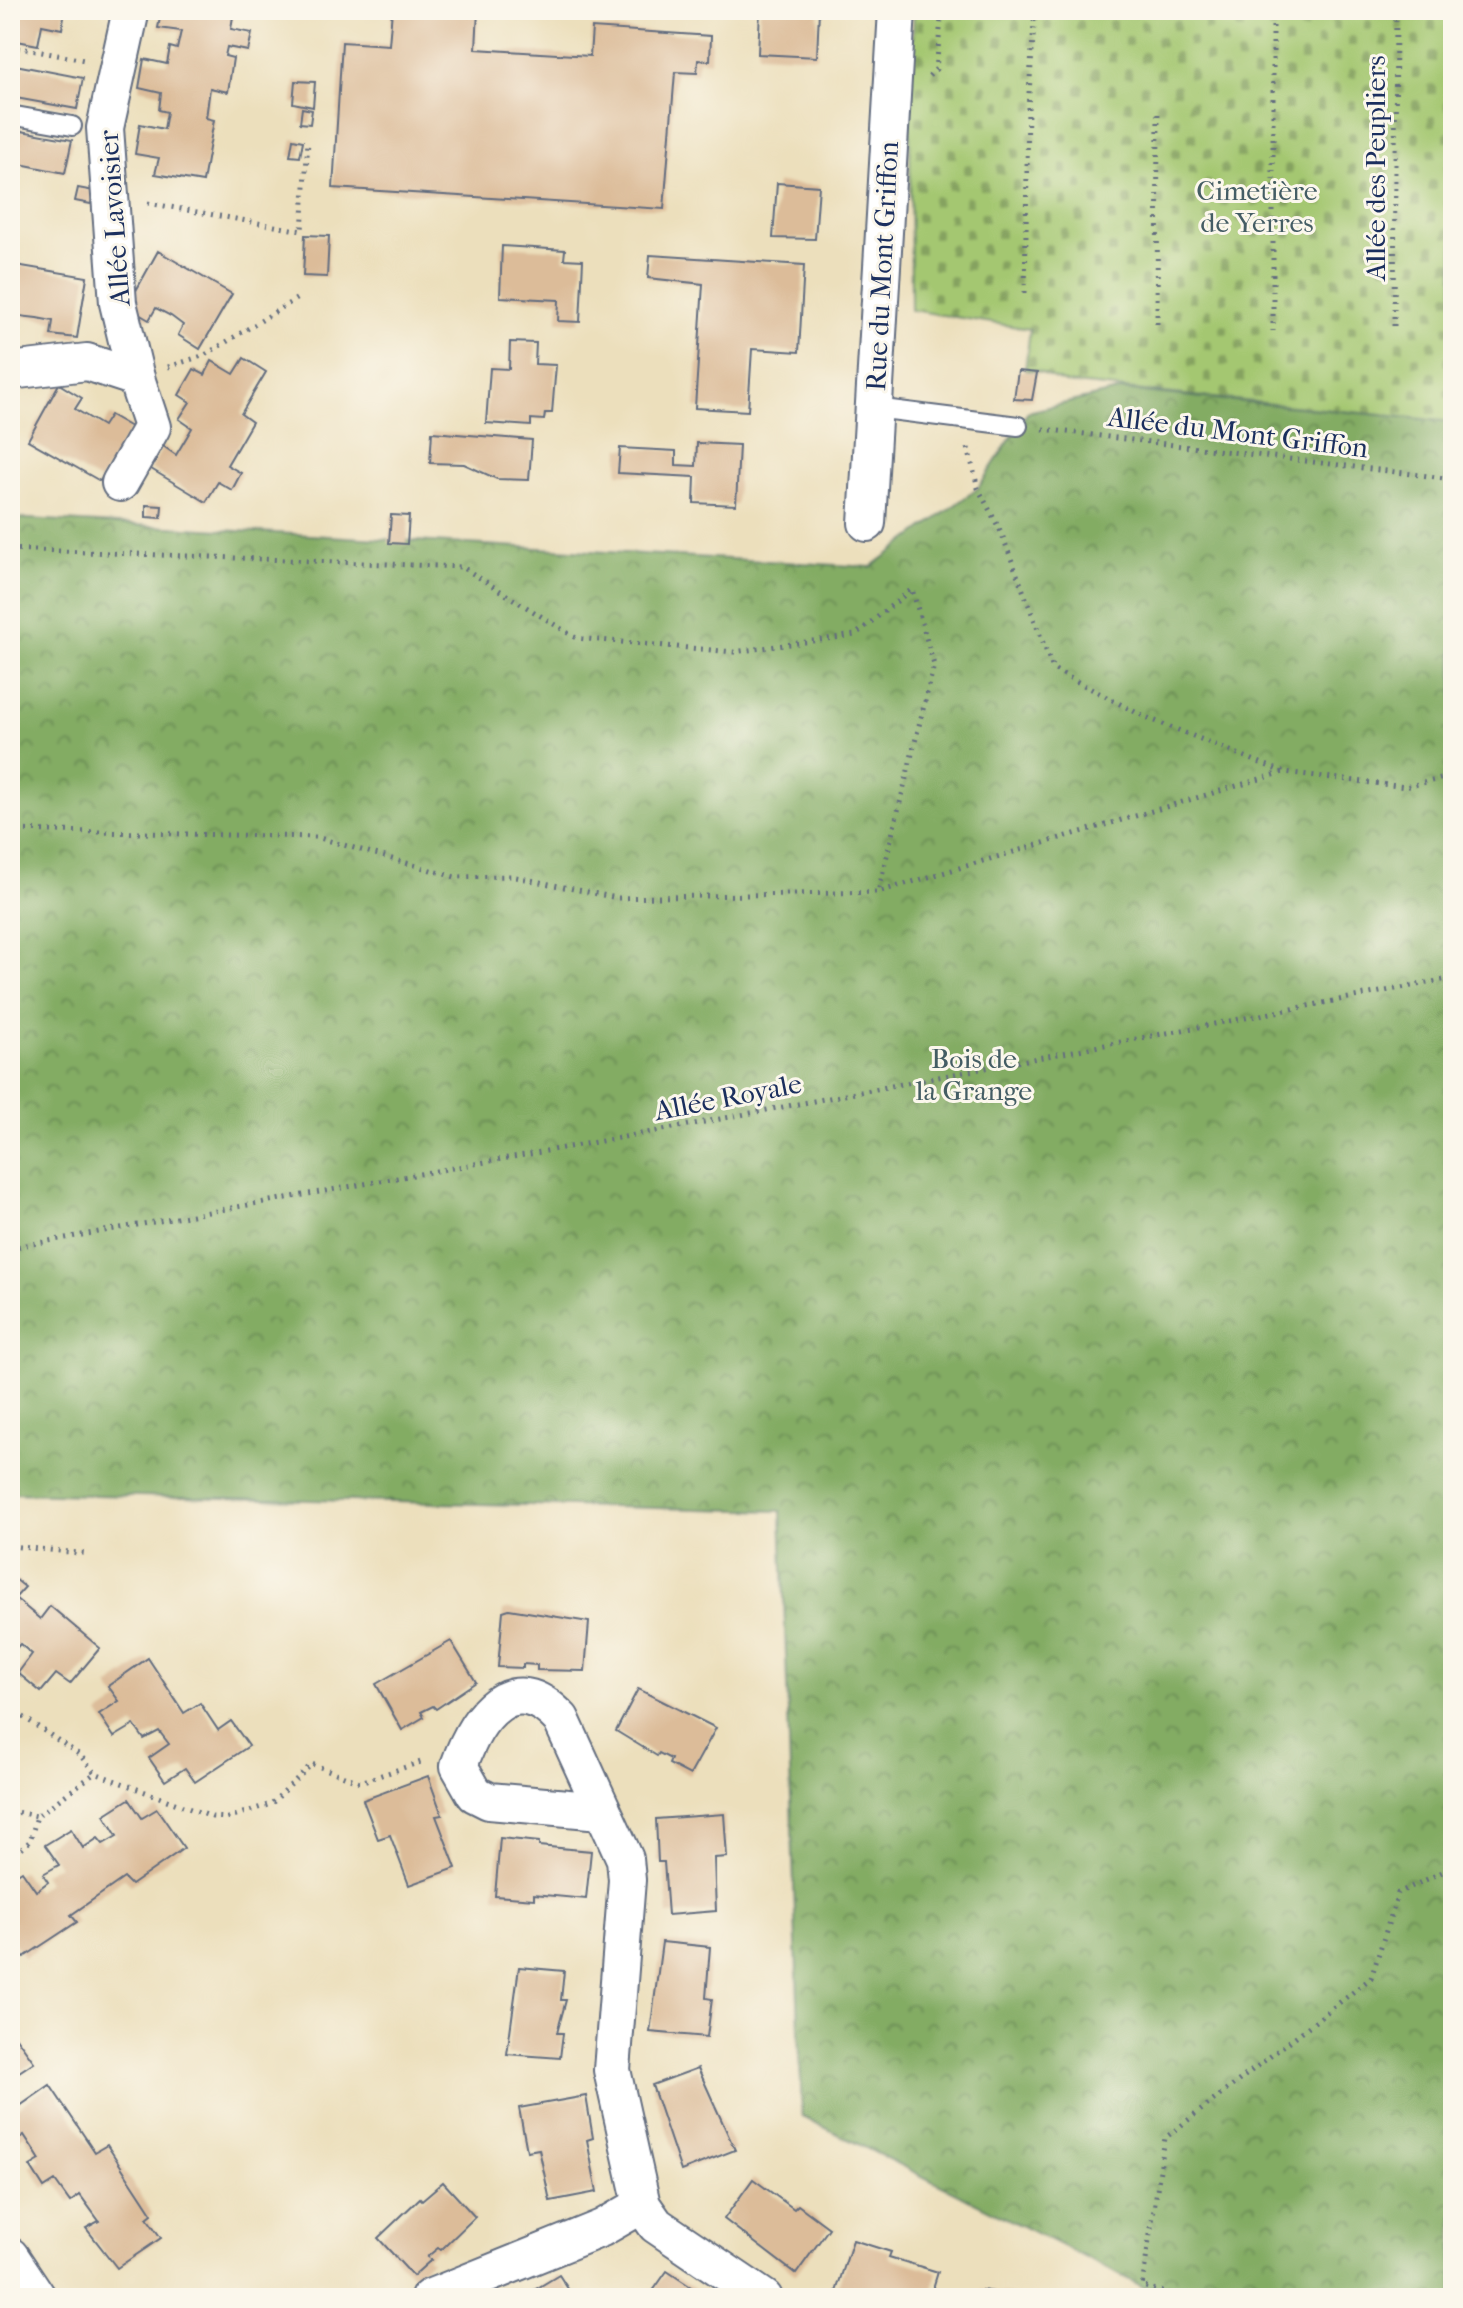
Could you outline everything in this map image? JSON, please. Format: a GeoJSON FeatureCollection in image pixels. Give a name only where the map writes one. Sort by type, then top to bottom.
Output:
{"type":"FeatureCollection","features":[{"type":"Feature","properties":{"kind":"street","name":"Allée Lavoisier"},"geometry":{"type":"LineString","coordinates":[[120,483],[152,427],[136,378],[118,303],[105,128],[131,10]]}},
{"type":"Feature","properties":{"kind":"street","name":"Rue du Mont Griffon"},"geometry":{"type":"LineString","coordinates":[[867,523],[897,10]]}},
{"type":"Feature","properties":{"kind":"street"},"geometry":{"type":"LineString","coordinates":[[10,371],[87,362],[136,378]]}},
{"type":"Feature","properties":{"kind":"street"},"geometry":{"type":"LineString","coordinates":[[601,1811],[489,1801],[475,1794],[459,1766],[482,1718],[495,1703],[515,1697],[539,1700],[561,1719],[625,1859],[627,1880],[612,2070],[642,2205],[656,2225],[764,2298]]}},
{"type":"Feature","properties":{"kind":"street"},"geometry":{"type":"LineString","coordinates":[[429,2298],[602,2228],[642,2205]]}},
{"type":"Feature","properties":{"kind":"street"},"geometry":{"type":"LineString","coordinates":[[10,2256],[38,2298]]}},
{"type":"Feature","properties":{"kind":"lane"},"geometry":{"type":"LineString","coordinates":[[10,115],[72,126]]}},
{"type":"Feature","properties":{"kind":"lane"},"geometry":{"type":"LineString","coordinates":[[875,408],[1018,426]]}},
{"type":"Feature","properties":{"kind":"path"},"geometry":{"type":"LineString","coordinates":[[1025,293],[1028,107],[1035,10]]}},
{"type":"Feature","properties":{"kind":"path"},"geometry":{"type":"LineString","coordinates":[[1273,10],[1273,331]]}},
{"type":"Feature","properties":{"kind":"path","name":"Allée des Peupliers"},"geometry":{"type":"LineString","coordinates":[[1394,326],[1396,10]]}},
{"type":"Feature","properties":{"kind":"path"},"geometry":{"type":"LineString","coordinates":[[10,46],[116,67]]}},
{"type":"Feature","properties":{"kind":"path"},"geometry":{"type":"LineString","coordinates":[[1157,324],[1158,108]]}},
{"type":"Feature","properties":{"kind":"path"},"geometry":{"type":"LineString","coordinates":[[112,197],[302,231],[308,141]]}},
{"type":"Feature","properties":{"kind":"path"},"geometry":{"type":"LineString","coordinates":[[136,378],[205,355],[301,296]]}},
{"type":"Feature","properties":{"kind":"path"},"geometry":{"type":"LineString","coordinates":[[960,418],[978,488],[1001,532],[1053,669],[1143,716],[1284,772],[1405,787],[1449,777],[1453,772]]}},
{"type":"Feature","properties":{"kind":"path","name":"Allée du Mont Griffon"},"geometry":{"type":"LineString","coordinates":[[1018,426],[1453,479]]}},
{"type":"Feature","properties":{"kind":"path"},"geometry":{"type":"LineString","coordinates":[[10,549],[462,567],[576,638],[734,652],[855,635],[912,589],[934,665],[878,892]]}},
{"type":"Feature","properties":{"kind":"path"},"geometry":{"type":"LineString","coordinates":[[10,830],[316,837],[455,877],[511,876],[617,898],[878,892],[1284,772]]}},
{"type":"Feature","properties":{"kind":"path","name":"Allée Royale"},"geometry":{"type":"LineString","coordinates":[[10,1248],[683,1127],[1453,978]]}},
{"type":"Feature","properties":{"kind":"path"},"geometry":{"type":"LineString","coordinates":[[10,1546],[89,1554]]}},
{"type":"Feature","properties":{"kind":"path"},"geometry":{"type":"LineString","coordinates":[[10,1708],[80,1755],[95,1773],[197,1812],[227,1818],[271,1804],[312,1764],[360,1782],[416,1762],[461,1760]]}},
{"type":"Feature","properties":{"kind":"path"},"geometry":{"type":"LineString","coordinates":[[10,1860],[30,1841],[37,1816],[95,1773]]}},
{"type":"Feature","properties":{"kind":"path"},"geometry":{"type":"LineString","coordinates":[[10,1811],[37,1816]]}},
{"type":"Feature","properties":{"kind":"path"},"geometry":{"type":"LineString","coordinates":[[1186,2298],[1142,2286],[1165,2138],[1371,1978],[1398,1893],[1453,1867]]}},
{"type":"Feature","properties":{"kind":"green space","name":"Cimetière de Yerres"},"geometry":{"type":"Polygon","coordinates":[[[914,10],[1453,10],[1453,422],[1065,383],[1037,371],[1025,370],[1030,329],[911,310],[910,129],[914,10]]]}},
{"type":"Feature","properties":{"kind":"green space","name":"Bois de la Grange"},"geometry":{"type":"Polygon","coordinates":[[[1122,390],[1453,422],[1453,2298],[1228,2298],[1142,2286],[802,2116],[781,1511],[10,1493],[12,518],[871,567],[978,488],[1028,412],[1122,390]]]}},
{"type":"Feature","properties":{"kind":"building"},"geometry":{"type":"Polygon","coordinates":[[[17,10],[65,10],[62,29],[42,25],[38,45],[12,40],[17,10]]]}},
{"type":"Feature","properties":{"kind":"building"},"geometry":{"type":"Polygon","coordinates":[[[169,10],[234,10],[231,29],[252,33],[248,51],[227,47],[225,56],[233,58],[228,92],[210,88],[206,118],[214,120],[203,182],[155,174],[159,158],[135,154],[140,124],[164,129],[167,112],[159,110],[161,93],[139,88],[144,59],[167,64],[170,47],[177,49],[181,31],[158,28],[161,13],[168,14],[169,10]]]}},
{"type":"Feature","properties":{"kind":"building"},"geometry":{"type":"Polygon","coordinates":[[[392,10],[478,10],[476,49],[590,56],[592,28],[711,36],[710,61],[698,60],[697,73],[675,72],[664,209],[333,188],[342,42],[389,45],[392,10]]]}},
{"type":"Feature","properties":{"kind":"building"},"geometry":{"type":"Polygon","coordinates":[[[760,10],[819,10],[817,57],[758,54],[760,10]]]}},
{"type":"Feature","properties":{"kind":"building"},"geometry":{"type":"Polygon","coordinates":[[[10,64],[83,78],[77,109],[10,97],[10,64]]]}},
{"type":"Feature","properties":{"kind":"building"},"geometry":{"type":"Polygon","coordinates":[[[295,81],[315,82],[313,107],[293,103],[295,81]]]}},
{"type":"Feature","properties":{"kind":"building"},"geometry":{"type":"Polygon","coordinates":[[[302,108],[312,110],[310,124],[300,123],[302,108]]]}},
{"type":"Feature","properties":{"kind":"building"},"geometry":{"type":"Polygon","coordinates":[[[10,129],[72,140],[65,173],[10,162],[10,129]]]}},
{"type":"Feature","properties":{"kind":"building"},"geometry":{"type":"Polygon","coordinates":[[[293,139],[303,141],[300,157],[290,156],[293,139]]]}},
{"type":"Feature","properties":{"kind":"building"},"geometry":{"type":"Polygon","coordinates":[[[777,183],[819,186],[815,239],[773,238],[777,183]]]}},
{"type":"Feature","properties":{"kind":"building"},"geometry":{"type":"Polygon","coordinates":[[[78,188],[94,191],[91,204],[75,201],[78,188]]]}},
{"type":"Feature","properties":{"kind":"building"},"geometry":{"type":"Polygon","coordinates":[[[305,235],[329,236],[327,277],[303,276],[305,235]]]}},
{"type":"Feature","properties":{"kind":"building"},"geometry":{"type":"Polygon","coordinates":[[[502,246],[565,250],[564,259],[583,260],[580,322],[558,321],[559,300],[500,297],[502,246]]]}},
{"type":"Feature","properties":{"kind":"building"},"geometry":{"type":"Polygon","coordinates":[[[158,251],[232,294],[200,349],[178,335],[183,325],[171,316],[156,308],[149,320],[127,307],[158,251]]]}},
{"type":"Feature","properties":{"kind":"building"},"geometry":{"type":"Polygon","coordinates":[[[650,255],[804,265],[799,352],[752,349],[748,411],[695,408],[703,284],[648,278],[650,255]]]}},
{"type":"Feature","properties":{"kind":"building"},"geometry":{"type":"Polygon","coordinates":[[[10,264],[87,277],[77,338],[51,335],[53,321],[37,318],[20,316],[18,328],[10,327],[10,264]]]}},
{"type":"Feature","properties":{"kind":"building"},"geometry":{"type":"Polygon","coordinates":[[[510,342],[536,343],[535,364],[556,365],[552,413],[545,413],[544,420],[531,419],[531,426],[486,423],[490,368],[509,369],[510,342]]]}},
{"type":"Feature","properties":{"kind":"building"},"geometry":{"type":"Polygon","coordinates":[[[244,358],[266,372],[241,414],[252,422],[227,465],[241,473],[232,490],[218,482],[206,502],[151,469],[163,446],[176,455],[192,428],[179,419],[190,402],[179,395],[194,369],[205,375],[212,361],[234,374],[244,358]]]}},
{"type":"Feature","properties":{"kind":"building"},"geometry":{"type":"Polygon","coordinates":[[[1018,371],[1037,373],[1032,400],[1014,399],[1018,371]]]}},
{"type":"Feature","properties":{"kind":"building"},"geometry":{"type":"Polygon","coordinates":[[[59,384],[82,398],[75,409],[103,426],[110,415],[131,427],[100,481],[28,440],[59,384]]]}},
{"type":"Feature","properties":{"kind":"building"},"geometry":{"type":"Polygon","coordinates":[[[432,432],[532,440],[529,480],[497,479],[464,464],[430,463],[432,432]]]}},
{"type":"Feature","properties":{"kind":"building"},"geometry":{"type":"Polygon","coordinates":[[[697,443],[739,445],[736,505],[694,503],[695,477],[618,473],[620,448],[676,451],[676,465],[696,466],[697,443]]]}},
{"type":"Feature","properties":{"kind":"building"},"geometry":{"type":"Polygon","coordinates":[[[146,505],[162,506],[161,518],[146,517],[146,505]]]}},
{"type":"Feature","properties":{"kind":"building"},"geometry":{"type":"Polygon","coordinates":[[[391,515],[409,516],[407,544],[389,543],[391,515]]]}},
{"type":"Feature","properties":{"kind":"building"},"geometry":{"type":"Polygon","coordinates":[[[10,1575],[25,1587],[15,1598],[40,1619],[50,1606],[100,1648],[70,1684],[56,1674],[41,1692],[18,1673],[32,1654],[20,1644],[10,1655],[10,1575]]]}},
{"type":"Feature","properties":{"kind":"building"},"geometry":{"type":"Polygon","coordinates":[[[509,1609],[589,1622],[585,1671],[537,1670],[537,1665],[523,1664],[523,1668],[498,1667],[503,1611],[509,1609]]]}},
{"type":"Feature","properties":{"kind":"building"},"geometry":{"type":"Polygon","coordinates":[[[451,1641],[476,1682],[436,1709],[433,1706],[421,1712],[424,1717],[402,1730],[376,1684],[451,1641]]]}},
{"type":"Feature","properties":{"kind":"building"},"geometry":{"type":"Polygon","coordinates":[[[148,1658],[184,1713],[200,1703],[218,1730],[231,1721],[249,1746],[195,1782],[185,1768],[165,1781],[149,1758],[169,1744],[159,1731],[144,1739],[134,1725],[114,1737],[99,1714],[119,1701],[108,1686],[148,1658]]]}},
{"type":"Feature","properties":{"kind":"building"},"geometry":{"type":"Polygon","coordinates":[[[638,1689],[716,1728],[690,1775],[669,1764],[671,1759],[659,1753],[657,1756],[616,1731],[638,1689]]]}},
{"type":"Feature","properties":{"kind":"building"},"geometry":{"type":"Polygon","coordinates":[[[428,1776],[442,1815],[436,1816],[456,1868],[409,1885],[390,1835],[378,1839],[363,1800],[428,1776]]]}},
{"type":"Feature","properties":{"kind":"building"},"geometry":{"type":"Polygon","coordinates":[[[129,1799],[142,1818],[157,1809],[184,1848],[131,1885],[124,1878],[71,1915],[77,1922],[24,1957],[10,1937],[10,1879],[22,1871],[36,1891],[48,1882],[43,1874],[59,1865],[45,1845],[71,1829],[83,1848],[98,1838],[103,1844],[117,1836],[104,1815],[129,1799]]]}},
{"type":"Feature","properties":{"kind":"building"},"geometry":{"type":"Polygon","coordinates":[[[724,1814],[727,1857],[714,1858],[716,1911],[668,1915],[664,1862],[658,1862],[656,1819],[724,1814]]]}},
{"type":"Feature","properties":{"kind":"building"},"geometry":{"type":"Polygon","coordinates":[[[500,1838],[539,1842],[539,1846],[591,1851],[586,1899],[534,1894],[534,1899],[495,1896],[500,1838]]]}},
{"type":"Feature","properties":{"kind":"building"},"geometry":{"type":"Polygon","coordinates":[[[662,1942],[710,1947],[706,1998],[712,1999],[707,2037],[650,2032],[662,1942]]]}},
{"type":"Feature","properties":{"kind":"building"},"geometry":{"type":"Polygon","coordinates":[[[519,1967],[564,1971],[561,2000],[566,2000],[557,2033],[563,2033],[560,2058],[507,2054],[519,1967]]]}},
{"type":"Feature","properties":{"kind":"building"},"geometry":{"type":"Polygon","coordinates":[[[10,2029],[34,2062],[10,2078],[10,2029]]]}},
{"type":"Feature","properties":{"kind":"building"},"geometry":{"type":"Polygon","coordinates":[[[698,2068],[735,2150],[681,2171],[652,2085],[698,2068]]]}},
{"type":"Feature","properties":{"kind":"building"},"geometry":{"type":"Polygon","coordinates":[[[50,2085],[95,2152],[107,2145],[152,2214],[147,2218],[161,2238],[117,2268],[86,2228],[99,2221],[80,2195],[70,2202],[55,2181],[44,2188],[30,2166],[40,2160],[24,2135],[14,2142],[10,2138],[10,2113],[50,2085]]]}},
{"type":"Feature","properties":{"kind":"building"},"geometry":{"type":"Polygon","coordinates":[[[586,2096],[593,2138],[587,2140],[597,2192],[550,2201],[539,2149],[527,2151],[519,2108],[586,2096]]]}},
{"type":"Feature","properties":{"kind":"building"},"geometry":{"type":"Polygon","coordinates":[[[753,2179],[794,2209],[798,2205],[829,2228],[796,2274],[724,2219],[753,2179]]]}},
{"type":"Feature","properties":{"kind":"building"},"geometry":{"type":"Polygon","coordinates":[[[443,2182],[475,2217],[441,2250],[438,2248],[427,2257],[431,2260],[413,2276],[378,2238],[420,2198],[422,2200],[443,2182]]]}},
{"type":"Feature","properties":{"kind":"building"},"geometry":{"type":"Polygon","coordinates":[[[853,2240],[891,2252],[889,2257],[938,2272],[930,2298],[835,2295],[853,2240]]]}},
{"type":"Feature","properties":{"kind":"building"},"geometry":{"type":"Polygon","coordinates":[[[667,2271],[700,2293],[697,2298],[648,2298],[667,2271]]]}},
{"type":"Feature","properties":{"kind":"building"},"geometry":{"type":"Polygon","coordinates":[[[559,2275],[574,2298],[521,2298],[559,2275]]]}},
{"type":"Feature","properties":{"kind":"building"},"geometry":{"type":"Polygon","coordinates":[[[982,2290],[1018,2296],[1018,2298],[980,2298],[982,2290]]]}}]}
